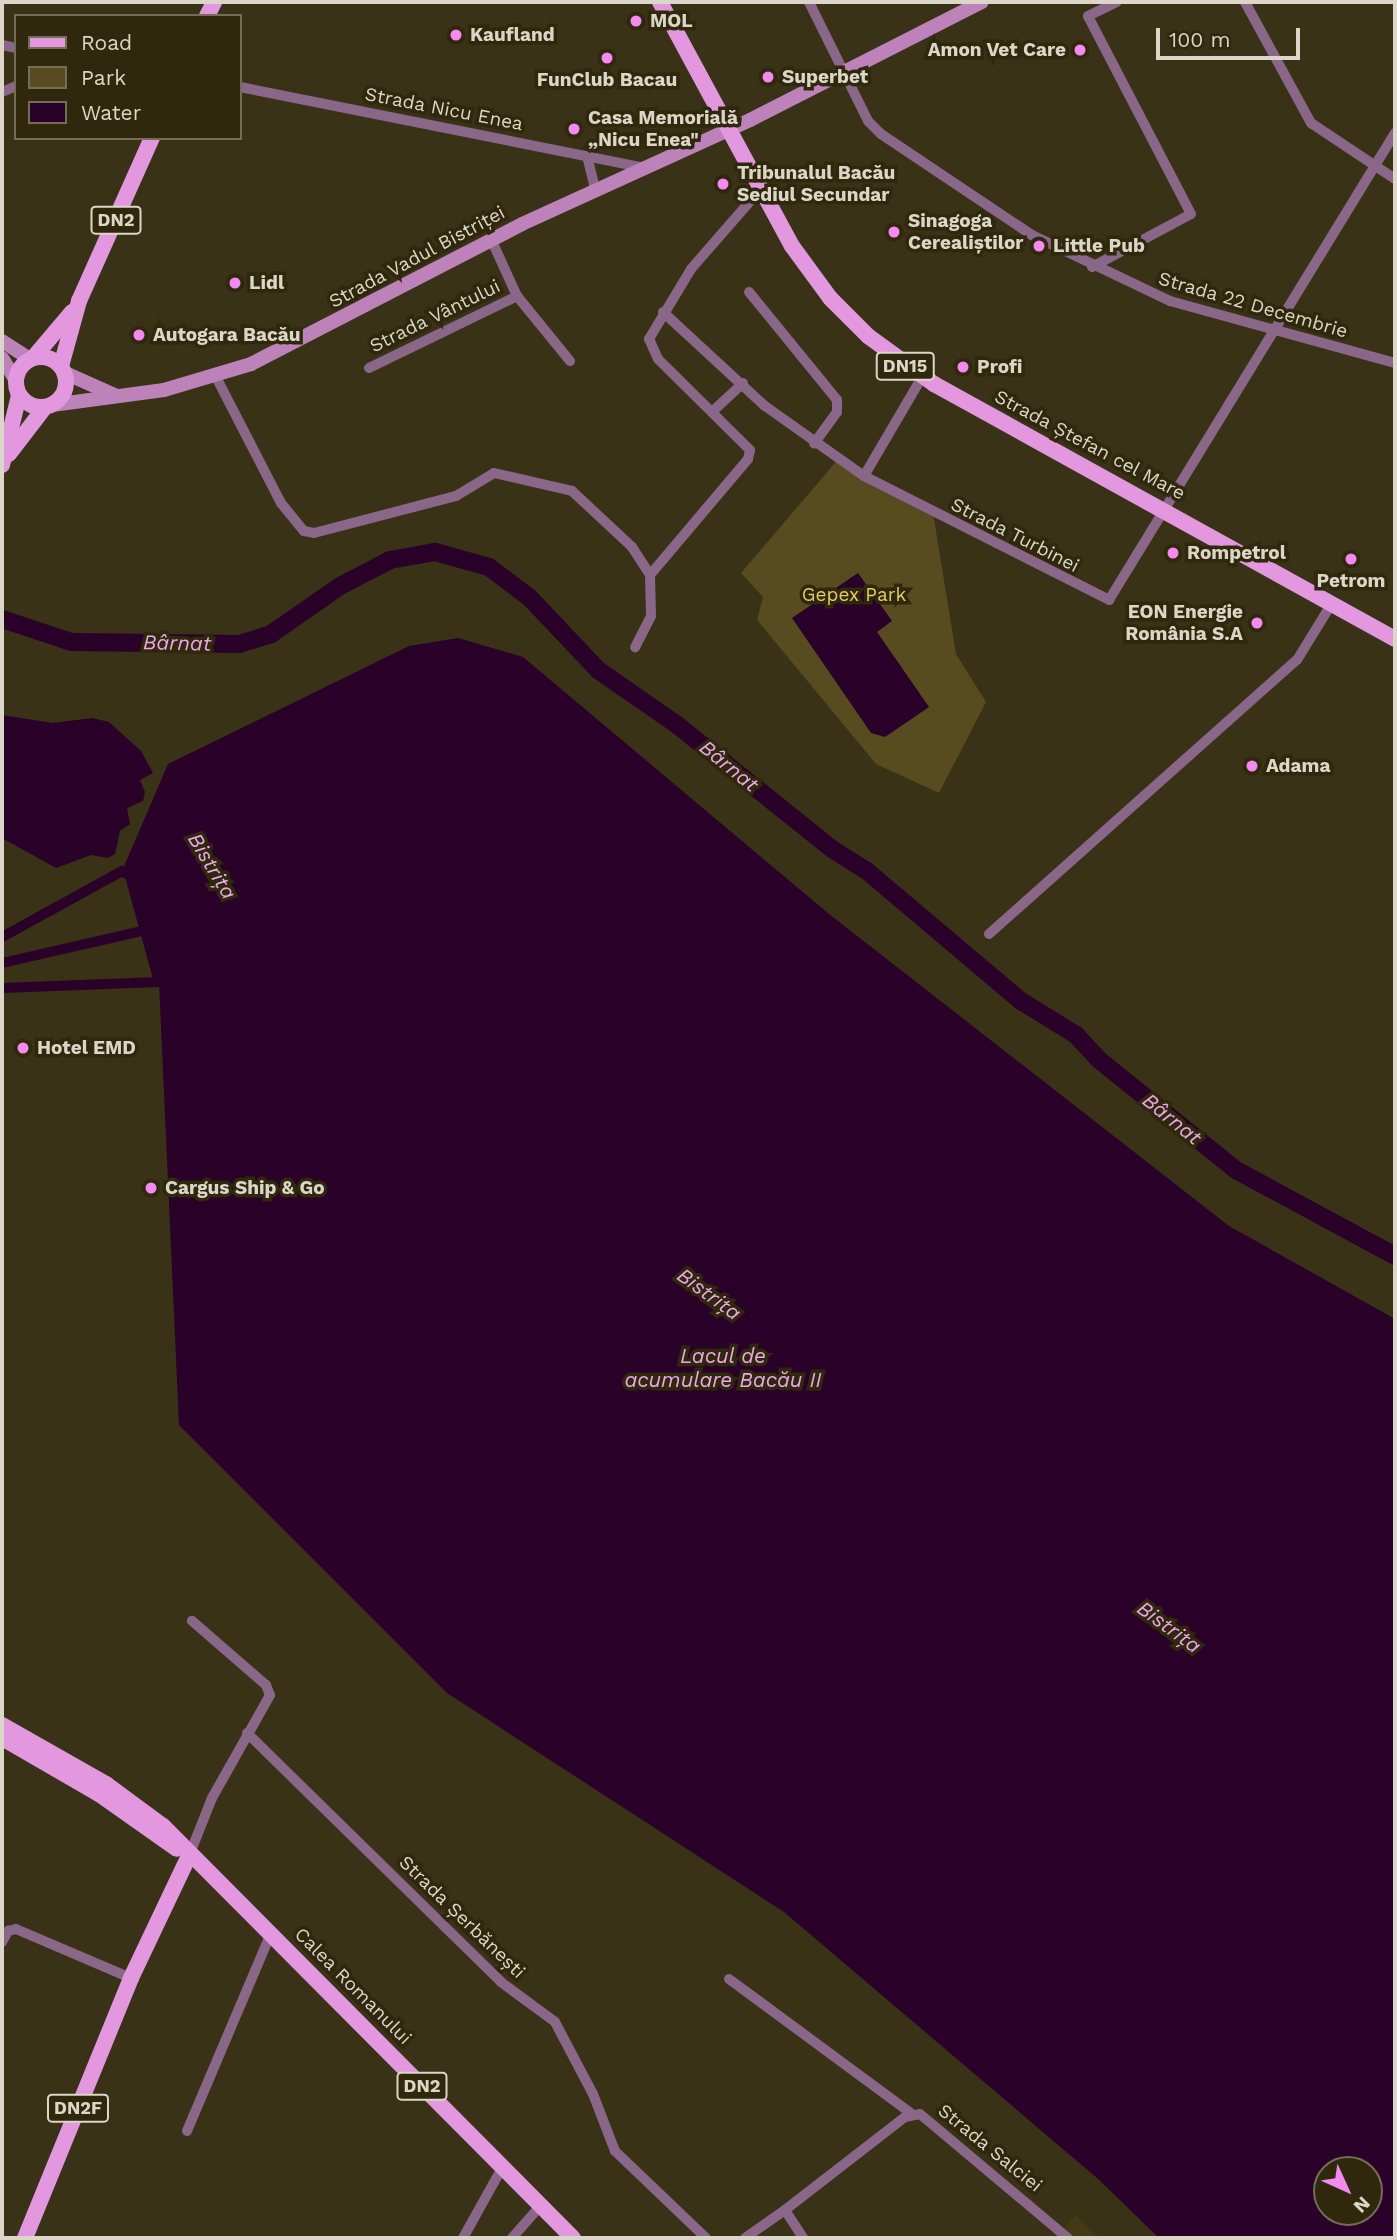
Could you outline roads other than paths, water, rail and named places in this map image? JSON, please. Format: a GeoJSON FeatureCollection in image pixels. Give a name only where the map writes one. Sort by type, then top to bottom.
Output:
{"type":"FeatureCollection","features":[{"type":"Feature","properties":{"kind":"main road","name":"DN15"},"geometry":{"type":"LineString","coordinates":[[660,2],[727,130]]}},
{"type":"Feature","properties":{"kind":"main road","name":"Strada Vadul Bistriței"},"geometry":{"type":"LineString","coordinates":[[48,406],[216,377],[282,349],[491,239],[641,167],[727,130],[982,2]]}},
{"type":"Feature","properties":{"kind":"main road","name":"Strada Ștefan cel Mare"},"geometry":{"type":"LineString","coordinates":[[727,130],[759,191],[830,298],[868,336],[922,377],[1167,510],[1395,639]]}},
{"type":"Feature","properties":{"kind":"main road","name":"DN2"},"geometry":{"type":"LineString","coordinates":[[3,462],[66,388],[63,369],[79,301],[151,140]]}},
{"type":"Feature","properties":{"kind":"main road","name":"DN2"},"geometry":{"type":"LineString","coordinates":[[3,462],[17,387],[32,358],[79,301]]}},
{"type":"Feature","properties":{"kind":"main road"},"geometry":{"type":"LineString","coordinates":[[2,341],[32,358],[54,360],[63,369],[118,396]]}},
{"type":"Feature","properties":{"kind":"main road"},"geometry":{"type":"LineString","coordinates":[[2,358],[25,402],[48,406]]}},
{"type":"Feature","properties":{"kind":"main road","name":"Calea Romanului"},"geometry":{"type":"LineString","coordinates":[[2,1724],[106,1784],[163,1826],[189,1856],[271,1933],[573,2238]]}},
{"type":"Feature","properties":{"kind":"main road","name":"Calea Romanului"},"geometry":{"type":"LineString","coordinates":[[2,1738],[99,1794],[189,1856]]}},
{"type":"Feature","properties":{"kind":"main road","name":"DN2F"},"geometry":{"type":"LineString","coordinates":[[25,2238],[131,1978],[189,1856]]}},
{"type":"Feature","properties":{"kind":"street","name":"Strada 22 Decembrie"},"geometry":{"type":"LineString","coordinates":[[809,2],[858,105],[881,135],[1032,235],[1092,267],[1170,301],[1395,363]]}},
{"type":"Feature","properties":{"kind":"street"},"geometry":{"type":"LineString","coordinates":[[1092,267],[1191,214],[1088,16],[1117,2]]}},
{"type":"Feature","properties":{"kind":"street"},"geometry":{"type":"LineString","coordinates":[[1245,2],[1311,123],[1395,179]]}},
{"type":"Feature","properties":{"kind":"street","name":"Strada Nicu Enea"},"geometry":{"type":"LineString","coordinates":[[242,87],[641,167]]}},
{"type":"Feature","properties":{"kind":"street"},"geometry":{"type":"LineString","coordinates":[[1167,510],[1271,331],[1395,133]]}},
{"type":"Feature","properties":{"kind":"street"},"geometry":{"type":"LineString","coordinates":[[587,156],[595,189]]}},
{"type":"Feature","properties":{"kind":"street"},"geometry":{"type":"LineString","coordinates":[[650,575],[748,459],[747,445],[650,351],[649,339],[691,269],[759,191]]}},
{"type":"Feature","properties":{"kind":"street","name":"Strada Vântului"},"geometry":{"type":"LineString","coordinates":[[491,239],[517,296],[570,361]]}},
{"type":"Feature","properties":{"kind":"street"},"geometry":{"type":"LineString","coordinates":[[749,292],[837,400],[837,412],[814,444]]}},
{"type":"Feature","properties":{"kind":"street","name":"Strada Vântului"},"geometry":{"type":"LineString","coordinates":[[369,368],[517,296]]}},
{"type":"Feature","properties":{"kind":"street","name":"Strada Turbinei"},"geometry":{"type":"LineString","coordinates":[[663,312],[814,444],[864,476],[1109,600],[1167,510]]}},
{"type":"Feature","properties":{"kind":"street"},"geometry":{"type":"LineString","coordinates":[[216,377],[296,527],[314,533],[456,496],[494,473],[534,479],[572,491],[632,547],[650,575],[652,616],[635,647]]}},
{"type":"Feature","properties":{"kind":"street"},"geometry":{"type":"LineString","coordinates":[[864,476],[922,377]]}},
{"type":"Feature","properties":{"kind":"street"},"geometry":{"type":"LineString","coordinates":[[713,411],[743,383]]}},
{"type":"Feature","properties":{"kind":"street"},"geometry":{"type":"LineString","coordinates":[[989,934],[1297,660],[1332,603]]}},
{"type":"Feature","properties":{"kind":"street"},"geometry":{"type":"LineString","coordinates":[[189,1856],[269,1689],[192,1621]]}},
{"type":"Feature","properties":{"kind":"street","name":"Strada Șerbănești"},"geometry":{"type":"LineString","coordinates":[[247,1733],[501,1982],[555,2022],[593,2094],[615,2151],[706,2238]]}},
{"type":"Feature","properties":{"kind":"street"},"geometry":{"type":"LineString","coordinates":[[2,1942],[8,1931],[16,1929],[131,1978]]}},
{"type":"Feature","properties":{"kind":"street"},"geometry":{"type":"LineString","coordinates":[[187,2131],[271,1933]]}},
{"type":"Feature","properties":{"kind":"street"},"geometry":{"type":"LineString","coordinates":[[729,1979],[912,2114]]}},
{"type":"Feature","properties":{"kind":"street","name":"Strada Salciei"},"geometry":{"type":"LineString","coordinates":[[745,2238],[912,2114],[930,2122],[1068,2238]]}},
{"type":"Feature","properties":{"kind":"street"},"geometry":{"type":"LineString","coordinates":[[463,2238],[503,2166]]}},
{"type":"Feature","properties":{"kind":"street"},"geometry":{"type":"LineString","coordinates":[[512,2238],[541,2205]]}},
{"type":"Feature","properties":{"kind":"street"},"geometry":{"type":"LineString","coordinates":[[785,2210],[803,2238]]}},
{"type":"Feature","properties":{"kind":"water"},"geometry":{"type":"Polygon","coordinates":[[[858,573],[892,621],[877,632],[929,707],[885,737],[871,733],[792,618],[858,573]]]}},
{"type":"Feature","properties":{"kind":"water","name":"Lacul de acumulare Bacău II"},"geometry":{"type":"Polygon","coordinates":[[[458,638],[523,657],[829,914],[1229,1226],[1395,1319],[1395,2238],[1159,2238],[1097,2178],[784,1912],[447,1693],[179,1425],[159,982],[131,876],[122,871],[168,764],[409,646],[458,638]]]}},
{"type":"Feature","properties":{"kind":"water"},"geometry":{"type":"Polygon","coordinates":[[[2,715],[53,723],[92,718],[109,722],[141,751],[153,773],[140,780],[145,792],[143,801],[127,808],[130,824],[120,831],[115,854],[108,858],[91,855],[56,868],[2,838],[2,715]]]}},
{"type":"Feature","properties":{"kind":"waterway","name":"Bârnat"},"geometry":{"type":"LineString","coordinates":[[2,619],[71,642],[239,644],[271,634],[340,586],[390,560],[435,552],[489,567],[530,598],[598,670],[676,724],[832,849],[867,871],[1021,1001],[1076,1035],[1098,1059],[1236,1170],[1395,1256]]}},
{"type":"Feature","properties":{"kind":"waterway"},"geometry":{"type":"LineString","coordinates":[[2,937],[122,871],[130,876],[159,982],[2,988]]}},
{"type":"Feature","properties":{"kind":"waterway"},"geometry":{"type":"LineString","coordinates":[[2,963],[150,929]]}},
{"type":"Feature","properties":{"kind":"place","name":"MOL"},"geometry":{"type":"Point","coordinates":[636,21]}},
{"type":"Feature","properties":{"kind":"place","name":"Kaufland"},"geometry":{"type":"Point","coordinates":[456,35]}},
{"type":"Feature","properties":{"kind":"place","name":"Amon Vet Care"},"geometry":{"type":"Point","coordinates":[1080,50]}},
{"type":"Feature","properties":{"kind":"place","name":"FunClub Bacau"},"geometry":{"type":"Point","coordinates":[607,58]}},
{"type":"Feature","properties":{"kind":"place","name":"Superbet"},"geometry":{"type":"Point","coordinates":[768,77]}},
{"type":"Feature","properties":{"kind":"place","name":"Casa Memorială „Nicu Enea\""},"geometry":{"type":"Point","coordinates":[574,129]}},
{"type":"Feature","properties":{"kind":"place","name":"Tribunalul Bacău Sediul Secundar"},"geometry":{"type":"Point","coordinates":[723,184]}},
{"type":"Feature","properties":{"kind":"place","name":"Sinagoga Cerealiștilor"},"geometry":{"type":"Point","coordinates":[894,232]}},
{"type":"Feature","properties":{"kind":"place","name":"Little Pub"},"geometry":{"type":"Point","coordinates":[1039,246]}},
{"type":"Feature","properties":{"kind":"place","name":"Lidl"},"geometry":{"type":"Point","coordinates":[235,283]}},
{"type":"Feature","properties":{"kind":"place","name":"Autogara Bacău"},"geometry":{"type":"Point","coordinates":[139,335]}},
{"type":"Feature","properties":{"kind":"place","name":"Profi"},"geometry":{"type":"Point","coordinates":[963,367]}},
{"type":"Feature","properties":{"kind":"place","name":"Rompetrol"},"geometry":{"type":"Point","coordinates":[1173,553]}},
{"type":"Feature","properties":{"kind":"place","name":"Petrom"},"geometry":{"type":"Point","coordinates":[1351,559]}},
{"type":"Feature","properties":{"kind":"place","name":"EON Energie România S.A"},"geometry":{"type":"Point","coordinates":[1257,623]}},
{"type":"Feature","properties":{"kind":"place","name":"Adama"},"geometry":{"type":"Point","coordinates":[1252,766]}},
{"type":"Feature","properties":{"kind":"place","name":"Hotel EMD"},"geometry":{"type":"Point","coordinates":[23,1048]}},
{"type":"Feature","properties":{"kind":"place","name":"Cargus Ship & Go"},"geometry":{"type":"Point","coordinates":[151,1188]}},
{"type":"Feature","properties":{"kind":"park label","name":"Gepex Park"},"geometry":{"type":"Point","coordinates":[854,595]}},
{"type":"Feature","properties":{"kind":"water label","name":"Bistrița"},"geometry":{"type":"Point","coordinates":[212,866]}},
{"type":"Feature","properties":{"kind":"water label","name":"Bistrița"},"geometry":{"type":"Point","coordinates":[709,1294]}},
{"type":"Feature","properties":{"kind":"water label","name":"Bistrița"},"geometry":{"type":"Point","coordinates":[1169,1627]}}]}
